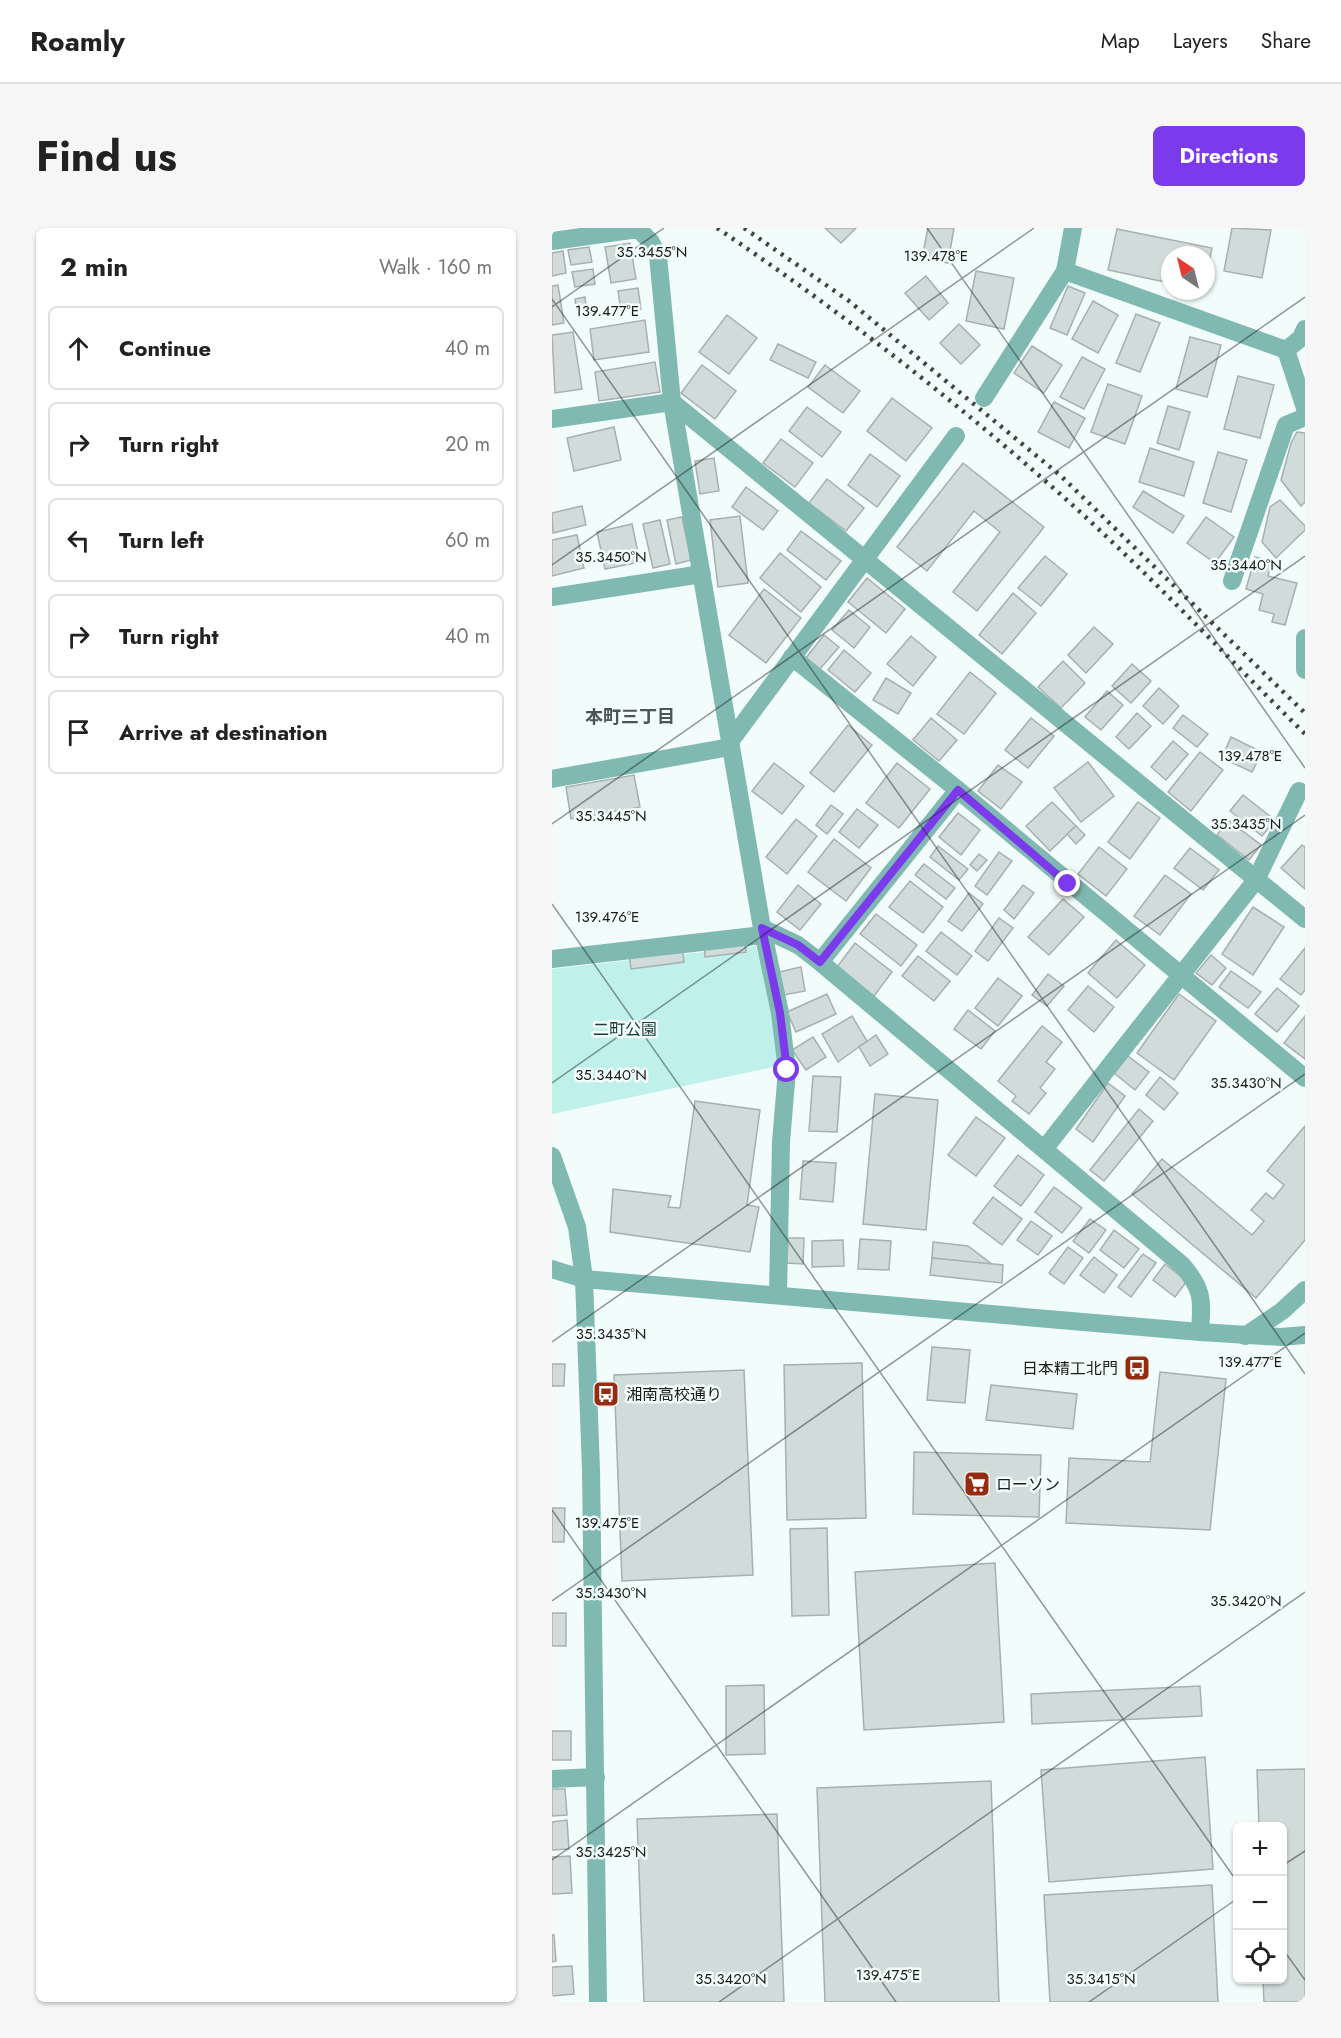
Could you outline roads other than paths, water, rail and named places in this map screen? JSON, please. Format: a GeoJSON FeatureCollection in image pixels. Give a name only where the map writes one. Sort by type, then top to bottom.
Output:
{"type":"FeatureCollection","features":[{"type":"Feature","properties":{"kind":"street"},"geometry":{"type":"LineString","coordinates":[[984,398],[1065,271],[1073,228]]}},
{"type":"Feature","properties":{"kind":"street"},"geometry":{"type":"LineString","coordinates":[[552,241],[638,230],[651,242],[657,256],[672,402],[762,932],[780,1013],[787,1070],[781,1142],[778,1294]]}},
{"type":"Feature","properties":{"kind":"street"},"geometry":{"type":"LineString","coordinates":[[1065,271],[1286,350]]}},
{"type":"Feature","properties":{"kind":"street"},"geometry":{"type":"LineString","coordinates":[[1286,350],[1301,338],[1305,329]]}},
{"type":"Feature","properties":{"kind":"street"},"geometry":{"type":"LineString","coordinates":[[1286,350],[1305,408]]}},
{"type":"Feature","properties":{"kind":"street"},"geometry":{"type":"LineString","coordinates":[[552,419],[672,402],[1305,919]]}},
{"type":"Feature","properties":{"kind":"street"},"geometry":{"type":"LineString","coordinates":[[1232,581],[1286,425],[1305,417]]}},
{"type":"Feature","properties":{"kind":"street"},"geometry":{"type":"LineString","coordinates":[[552,779],[730,745],[792,657],[956,436]]}},
{"type":"Feature","properties":{"kind":"street"},"geometry":{"type":"LineString","coordinates":[[552,597],[702,574]]}},
{"type":"Feature","properties":{"kind":"street"},"geometry":{"type":"LineString","coordinates":[[1305,638],[1305,670]]}},
{"type":"Feature","properties":{"kind":"street"},"geometry":{"type":"LineString","coordinates":[[792,657],[958,790],[1305,1078]]}},
{"type":"Feature","properties":{"kind":"street"},"geometry":{"type":"LineString","coordinates":[[820,962],[958,790]]}},
{"type":"Feature","properties":{"kind":"street"},"geometry":{"type":"LineString","coordinates":[[1045,1148],[1256,880],[1299,791]]}},
{"type":"Feature","properties":{"kind":"street"},"geometry":{"type":"LineString","coordinates":[[552,959],[762,932],[798,945],[1045,1148],[1193,1276],[1198,1284],[1202,1302],[1200,1332]]}},
{"type":"Feature","properties":{"kind":"street"},"geometry":{"type":"LineString","coordinates":[[552,1155],[576,1227],[584,1279],[591,1470],[598,2002]]}},
{"type":"Feature","properties":{"kind":"street"},"geometry":{"type":"LineString","coordinates":[[552,1269],[584,1279],[1245,1336],[1305,1335]]}},
{"type":"Feature","properties":{"kind":"street"},"geometry":{"type":"LineString","coordinates":[[1245,1336],[1282,1311],[1305,1290]]}},
{"type":"Feature","properties":{"kind":"street"},"geometry":{"type":"LineString","coordinates":[[552,1779],[596,1777]]}},
{"type":"Feature","properties":{"kind":"railway"},"geometry":{"type":"LineString","coordinates":[[717,228],[897,358],[1026,464],[1129,558],[1305,734]]}},
{"type":"Feature","properties":{"kind":"railway"},"geometry":{"type":"LineString","coordinates":[[744,228],[849,301],[1061,476],[1305,713]]}},
{"type":"Feature","properties":{"kind":"place","name":"日本精工北門"},"geometry":{"type":"Point","coordinates":[1137,1368]}},
{"type":"Feature","properties":{"kind":"place","name":"湘南高校通り"},"geometry":{"type":"Point","coordinates":[606,1394]}},
{"type":"Feature","properties":{"kind":"place","name":"ローソン"},"geometry":{"type":"Point","coordinates":[977,1484]}},
{"type":"Feature","properties":{"kind":"district","name":"本町三丁目"},"geometry":{"type":"Point","coordinates":[630,717]}},
{"type":"Feature","properties":{"kind":"park label","name":"二町公園"},"geometry":{"type":"Point","coordinates":[625,1029]}}]}
